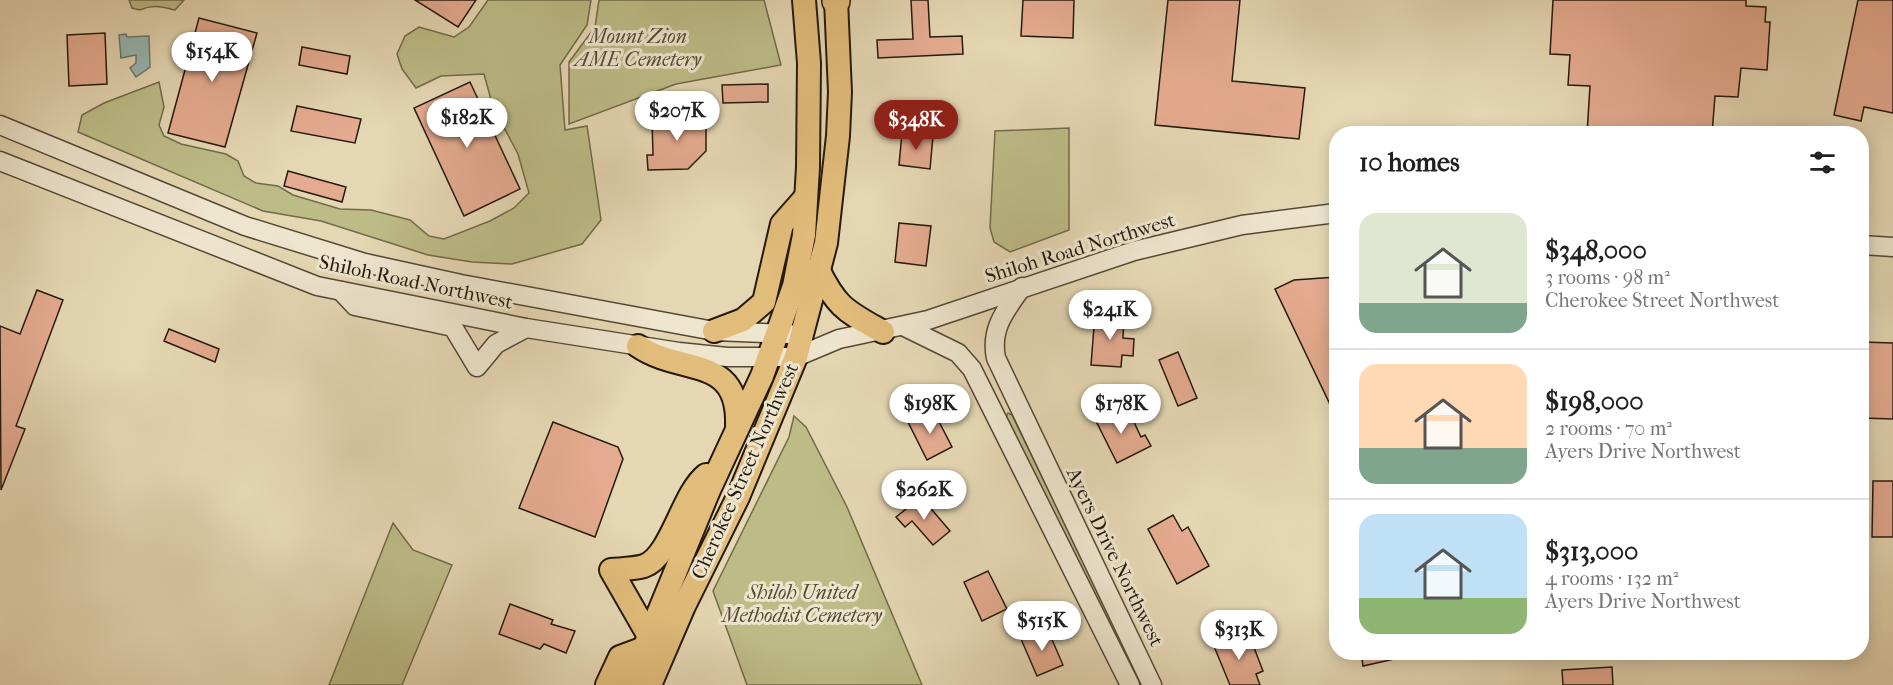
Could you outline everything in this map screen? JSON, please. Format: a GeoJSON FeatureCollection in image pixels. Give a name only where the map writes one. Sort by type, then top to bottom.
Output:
{"type":"FeatureCollection","features":[{"type":"Feature","properties":{"kind":"main road","name":"Cherokee Street Northwest"},"geometry":{"type":"LineString","coordinates":[[650,685],[656,640],[722,462],[768,357],[794,286],[804,235],[804,199],[808,168],[809,93],[804,0]]}},
{"type":"Feature","properties":{"kind":"main road","name":"Cherokee Street Northwest"},"geometry":{"type":"LineString","coordinates":[[629,685],[738,497],[796,357],[826,243],[838,136],[840,93],[836,0]]}},
{"type":"Feature","properties":{"kind":"main road"},"geometry":{"type":"LineString","coordinates":[[714,331],[743,320],[764,302],[782,224],[804,199]]}},
{"type":"Feature","properties":{"kind":"main road"},"geometry":{"type":"LineString","coordinates":[[818,269],[830,294],[840,307],[883,332]]}},
{"type":"Feature","properties":{"kind":"main road"},"geometry":{"type":"LineString","coordinates":[[638,346],[656,358],[718,375],[735,395],[738,403],[737,428]]}},
{"type":"Feature","properties":{"kind":"main road"},"geometry":{"type":"LineString","coordinates":[[658,685],[656,640],[611,570],[644,566],[652,561],[661,551],[682,508],[703,477],[722,462]]}},
{"type":"Feature","properties":{"kind":"main road"},"geometry":{"type":"LineString","coordinates":[[607,685],[620,657],[656,640]]}},
{"type":"Feature","properties":{"kind":"street","name":"Shiloh Road Northwest"},"geometry":{"type":"LineString","coordinates":[[0,125],[245,226],[365,263],[461,284],[714,331],[801,334],[839,339]]}},
{"type":"Feature","properties":{"kind":"street","name":"Shiloh Road Northwest"},"geometry":{"type":"LineString","coordinates":[[0,162],[317,286],[526,328],[638,346],[727,357],[796,357],[839,339],[905,327],[1102,260],[1186,237],[1262,222],[1329,214]]}},
{"type":"Feature","properties":{"kind":"street"},"geometry":{"type":"LineString","coordinates":[[1869,245],[1893,247]]}},
{"type":"Feature","properties":{"kind":"street","name":"Ayers Drive Northwest"},"geometry":{"type":"LineString","coordinates":[[1022,287],[998,322],[993,346],[996,358],[1152,685]]}},
{"type":"Feature","properties":{"kind":"street"},"geometry":{"type":"LineString","coordinates":[[341,291],[355,306],[453,327],[477,367],[496,344],[526,328]]}},
{"type":"Feature","properties":{"kind":"street"},"geometry":{"type":"LineString","coordinates":[[905,327],[958,353],[972,369],[1130,685]]}},
{"type":"Feature","properties":{"kind":"green space"},"geometry":{"type":"Polygon","coordinates":[[[129,0],[184,0],[175,10],[153,7],[140,10],[132,8],[129,0]]]}},
{"type":"Feature","properties":{"kind":"green space"},"geometry":{"type":"Polygon","coordinates":[[[488,0],[591,0],[587,25],[560,65],[565,130],[587,126],[601,220],[582,244],[512,264],[472,262],[428,255],[321,221],[263,211],[78,132],[82,115],[104,103],[159,82],[164,107],[159,125],[164,136],[181,144],[226,154],[238,161],[244,176],[256,183],[278,186],[293,195],[340,209],[371,210],[410,220],[429,236],[444,239],[490,221],[514,208],[529,193],[518,154],[493,107],[484,74],[441,76],[416,88],[402,69],[397,54],[405,36],[419,27],[454,37],[469,27],[488,0]]]}},
{"type":"Feature","properties":{"kind":"green space","name":"Mount Zion AME Cemetery"},"geometry":{"type":"Polygon","coordinates":[[[599,0],[764,0],[781,65],[676,84],[569,124],[569,62],[595,27],[599,0]]]}},
{"type":"Feature","properties":{"kind":"green space"},"geometry":{"type":"Polygon","coordinates":[[[1069,128],[1069,230],[1010,252],[994,242],[990,228],[995,131],[1069,128]]]}},
{"type":"Feature","properties":{"kind":"green space"},"geometry":{"type":"Polygon","coordinates":[[[1008,413],[1012,415],[1144,685],[1136,685],[1006,417],[1008,413]]]}},
{"type":"Feature","properties":{"kind":"green space","name":"Shiloh United Methodist Cemetery"},"geometry":{"type":"Polygon","coordinates":[[[794,416],[806,427],[847,507],[922,685],[747,685],[713,591],[789,437],[794,416]]]}},
{"type":"Feature","properties":{"kind":"green space"},"geometry":{"type":"Polygon","coordinates":[[[393,523],[413,550],[452,565],[402,685],[329,685],[393,523]]]}},
{"type":"Feature","properties":{"kind":"water"},"geometry":{"type":"Polygon","coordinates":[[[126,34],[127,37],[149,36],[150,67],[136,77],[130,68],[136,63],[136,55],[121,58],[119,35],[126,34]]]}},
{"type":"Feature","properties":{"kind":"building"},"geometry":{"type":"Polygon","coordinates":[[[415,0],[476,0],[458,27],[415,0]]]}},
{"type":"Feature","properties":{"kind":"building"},"geometry":{"type":"Polygon","coordinates":[[[911,0],[928,0],[930,37],[962,36],[963,54],[878,58],[877,40],[913,39],[911,0]]]}},
{"type":"Feature","properties":{"kind":"building"},"geometry":{"type":"Polygon","coordinates":[[[1023,0],[1074,0],[1073,38],[1021,36],[1023,0]]]}},
{"type":"Feature","properties":{"kind":"building"},"geometry":{"type":"Polygon","coordinates":[[[1168,0],[1240,0],[1232,81],[1305,88],[1299,139],[1155,125],[1168,0]]]}},
{"type":"Feature","properties":{"kind":"building"},"geometry":{"type":"Polygon","coordinates":[[[1553,0],[1746,0],[1746,6],[1766,7],[1765,22],[1770,22],[1767,70],[1741,68],[1738,97],[1715,96],[1713,126],[1588,126],[1590,86],[1568,85],[1570,55],[1550,54],[1553,0]]]}},
{"type":"Feature","properties":{"kind":"building"},"geometry":{"type":"Polygon","coordinates":[[[1858,0],[1893,0],[1893,113],[1864,107],[1861,121],[1834,115],[1858,0]]]}},
{"type":"Feature","properties":{"kind":"building"},"geometry":{"type":"Polygon","coordinates":[[[199,18],[257,33],[225,147],[168,133],[199,18]]]}},
{"type":"Feature","properties":{"kind":"building"},"geometry":{"type":"Polygon","coordinates":[[[105,33],[107,84],[69,86],[67,35],[105,33]]]}},
{"type":"Feature","properties":{"kind":"building"},"geometry":{"type":"Polygon","coordinates":[[[302,47],[350,56],[347,74],[299,65],[302,47]]]}},
{"type":"Feature","properties":{"kind":"building"},"geometry":{"type":"Polygon","coordinates":[[[470,82],[520,189],[464,216],[414,108],[470,82]]]}},
{"type":"Feature","properties":{"kind":"building"},"geometry":{"type":"Polygon","coordinates":[[[768,84],[768,102],[723,103],[722,85],[768,84]]]}},
{"type":"Feature","properties":{"kind":"building"},"geometry":{"type":"Polygon","coordinates":[[[297,106],[361,119],[355,143],[291,131],[297,106]]]}},
{"type":"Feature","properties":{"kind":"building"},"geometry":{"type":"Polygon","coordinates":[[[706,115],[706,151],[688,169],[648,170],[647,155],[653,155],[652,118],[706,115]]]}},
{"type":"Feature","properties":{"kind":"building"},"geometry":{"type":"Polygon","coordinates":[[[902,133],[933,136],[930,169],[899,165],[902,133]]]}},
{"type":"Feature","properties":{"kind":"building"},"geometry":{"type":"Polygon","coordinates":[[[288,171],[346,187],[342,202],[284,186],[288,171]]]}},
{"type":"Feature","properties":{"kind":"building"},"geometry":{"type":"Polygon","coordinates":[[[899,223],[931,226],[926,266],[895,262],[899,223]]]}},
{"type":"Feature","properties":{"kind":"building"},"geometry":{"type":"Polygon","coordinates":[[[1329,278],[1329,402],[1275,289],[1294,280],[1329,278]]]}},
{"type":"Feature","properties":{"kind":"building"},"geometry":{"type":"Polygon","coordinates":[[[37,290],[63,300],[16,426],[25,429],[1,490],[0,326],[20,334],[37,290]]]}},
{"type":"Feature","properties":{"kind":"building"},"geometry":{"type":"Polygon","coordinates":[[[1095,314],[1124,316],[1123,338],[1134,339],[1133,356],[1122,355],[1121,367],[1091,365],[1095,314]]]}},
{"type":"Feature","properties":{"kind":"building"},"geometry":{"type":"Polygon","coordinates":[[[169,329],[219,349],[215,362],[164,341],[169,329]]]}},
{"type":"Feature","properties":{"kind":"building"},"geometry":{"type":"Polygon","coordinates":[[[1869,342],[1893,343],[1893,419],[1869,418],[1869,342]]]}},
{"type":"Feature","properties":{"kind":"building"},"geometry":{"type":"Polygon","coordinates":[[[1178,352],[1197,398],[1178,406],[1159,360],[1178,352]]]}},
{"type":"Feature","properties":{"kind":"building"},"geometry":{"type":"Polygon","coordinates":[[[1117,406],[1126,423],[1133,420],[1141,437],[1145,435],[1151,446],[1117,463],[1094,417],[1117,406]]]}},
{"type":"Feature","properties":{"kind":"building"},"geometry":{"type":"Polygon","coordinates":[[[933,410],[952,447],[927,460],[908,422],[933,410]]]}},
{"type":"Feature","properties":{"kind":"building"},"geometry":{"type":"Polygon","coordinates":[[[553,422],[618,447],[623,459],[595,537],[519,508],[553,422]]]}},
{"type":"Feature","properties":{"kind":"building"},"geometry":{"type":"Polygon","coordinates":[[[1873,481],[1893,481],[1893,537],[1872,537],[1873,481]]]}},
{"type":"Feature","properties":{"kind":"building"},"geometry":{"type":"Polygon","coordinates":[[[921,497],[950,531],[933,545],[912,521],[905,527],[896,517],[921,497]]]}},
{"type":"Feature","properties":{"kind":"building"},"geometry":{"type":"Polygon","coordinates":[[[1173,515],[1182,531],[1188,527],[1209,566],[1177,584],[1148,529],[1173,515]]]}},
{"type":"Feature","properties":{"kind":"building"},"geometry":{"type":"Polygon","coordinates":[[[988,571],[1007,609],[982,621],[964,582],[988,571]]]}},
{"type":"Feature","properties":{"kind":"building"},"geometry":{"type":"Polygon","coordinates":[[[510,604],[553,620],[551,624],[575,631],[566,653],[544,644],[540,649],[499,634],[510,604]]]}},
{"type":"Feature","properties":{"kind":"building"},"geometry":{"type":"Polygon","coordinates":[[[1047,628],[1063,665],[1037,676],[1021,639],[1047,628]]]}},
{"type":"Feature","properties":{"kind":"building"},"geometry":{"type":"Polygon","coordinates":[[[1241,632],[1247,647],[1253,645],[1263,671],[1256,674],[1260,685],[1230,685],[1213,644],[1241,632]]]}},
{"type":"Feature","properties":{"kind":"building"},"geometry":{"type":"Polygon","coordinates":[[[1362,660],[1390,660],[1363,666],[1362,660]]]}},
{"type":"Feature","properties":{"kind":"building"},"geometry":{"type":"Polygon","coordinates":[[[1612,667],[1613,685],[1563,685],[1562,670],[1612,667]]]}}]}
